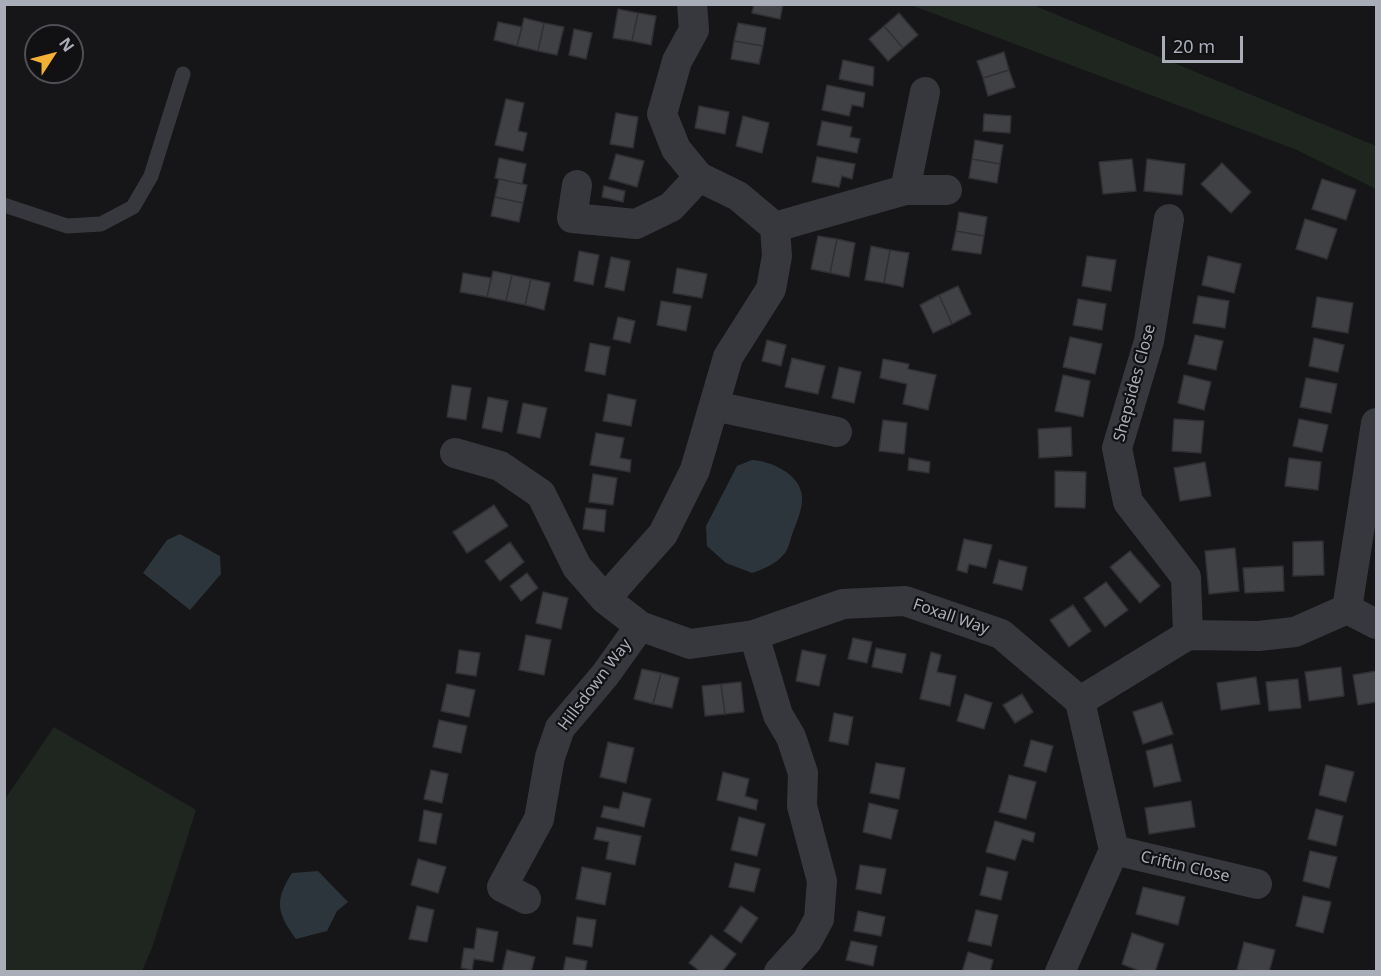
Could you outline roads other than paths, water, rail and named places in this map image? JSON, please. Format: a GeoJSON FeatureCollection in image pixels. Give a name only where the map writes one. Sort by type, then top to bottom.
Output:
{"type":"FeatureCollection","features":[{"type":"Feature","properties":{"kind":"street"},"geometry":{"type":"LineString","coordinates":[[605,599],[663,534],[695,470],[728,357],[771,289],[777,256],[775,227],[738,196],[699,177],[676,149],[662,114],[677,61],[694,30],[693,4]]}},
{"type":"Feature","properties":{"kind":"street"},"geometry":{"type":"LineString","coordinates":[[905,190],[925,92]]}},
{"type":"Feature","properties":{"kind":"street"},"geometry":{"type":"LineString","coordinates":[[577,185],[572,218],[636,224],[671,207],[699,177]]}},
{"type":"Feature","properties":{"kind":"street"},"geometry":{"type":"LineString","coordinates":[[775,227],[905,190],[947,190]]}},
{"type":"Feature","properties":{"kind":"street","name":"Shepsides Close"},"geometry":{"type":"LineString","coordinates":[[1169,219],[1149,342],[1117,448],[1128,502],[1186,577],[1188,635]]}},
{"type":"Feature","properties":{"kind":"street"},"geometry":{"type":"LineString","coordinates":[[714,406],[837,432]]}},
{"type":"Feature","properties":{"kind":"street"},"geometry":{"type":"LineString","coordinates":[[1347,609],[1377,423]]}},
{"type":"Feature","properties":{"kind":"street","name":"Foxall Way"},"geometry":{"type":"LineString","coordinates":[[455,453],[500,466],[541,494],[577,567],[605,599],[640,626],[690,644],[754,635],[843,604],[904,601],[1001,634],[1080,701]]}},
{"type":"Feature","properties":{"kind":"street"},"geometry":{"type":"LineString","coordinates":[[1060,972],[1114,850],[1080,701],[1188,635],[1258,636],[1295,632],[1347,609]]}},
{"type":"Feature","properties":{"kind":"street"},"geometry":{"type":"LineString","coordinates":[[1347,609],[1377,624]]}},
{"type":"Feature","properties":{"kind":"street","name":"Hillsdown Way"},"geometry":{"type":"LineString","coordinates":[[526,899],[502,887],[539,819],[550,757],[560,728],[605,675],[640,626]]}},
{"type":"Feature","properties":{"kind":"street"},"geometry":{"type":"LineString","coordinates":[[754,635],[778,716],[791,737],[803,773],[802,806],[822,881],[819,919],[807,941],[779,972]]}},
{"type":"Feature","properties":{"kind":"street","name":"Criftin Close"},"geometry":{"type":"LineString","coordinates":[[1114,850],[1257,884]]}},
{"type":"Feature","properties":{"kind":"lane"},"geometry":{"type":"LineString","coordinates":[[4,205],[67,226],[101,224],[133,207],[151,176],[183,74]]}}]}
